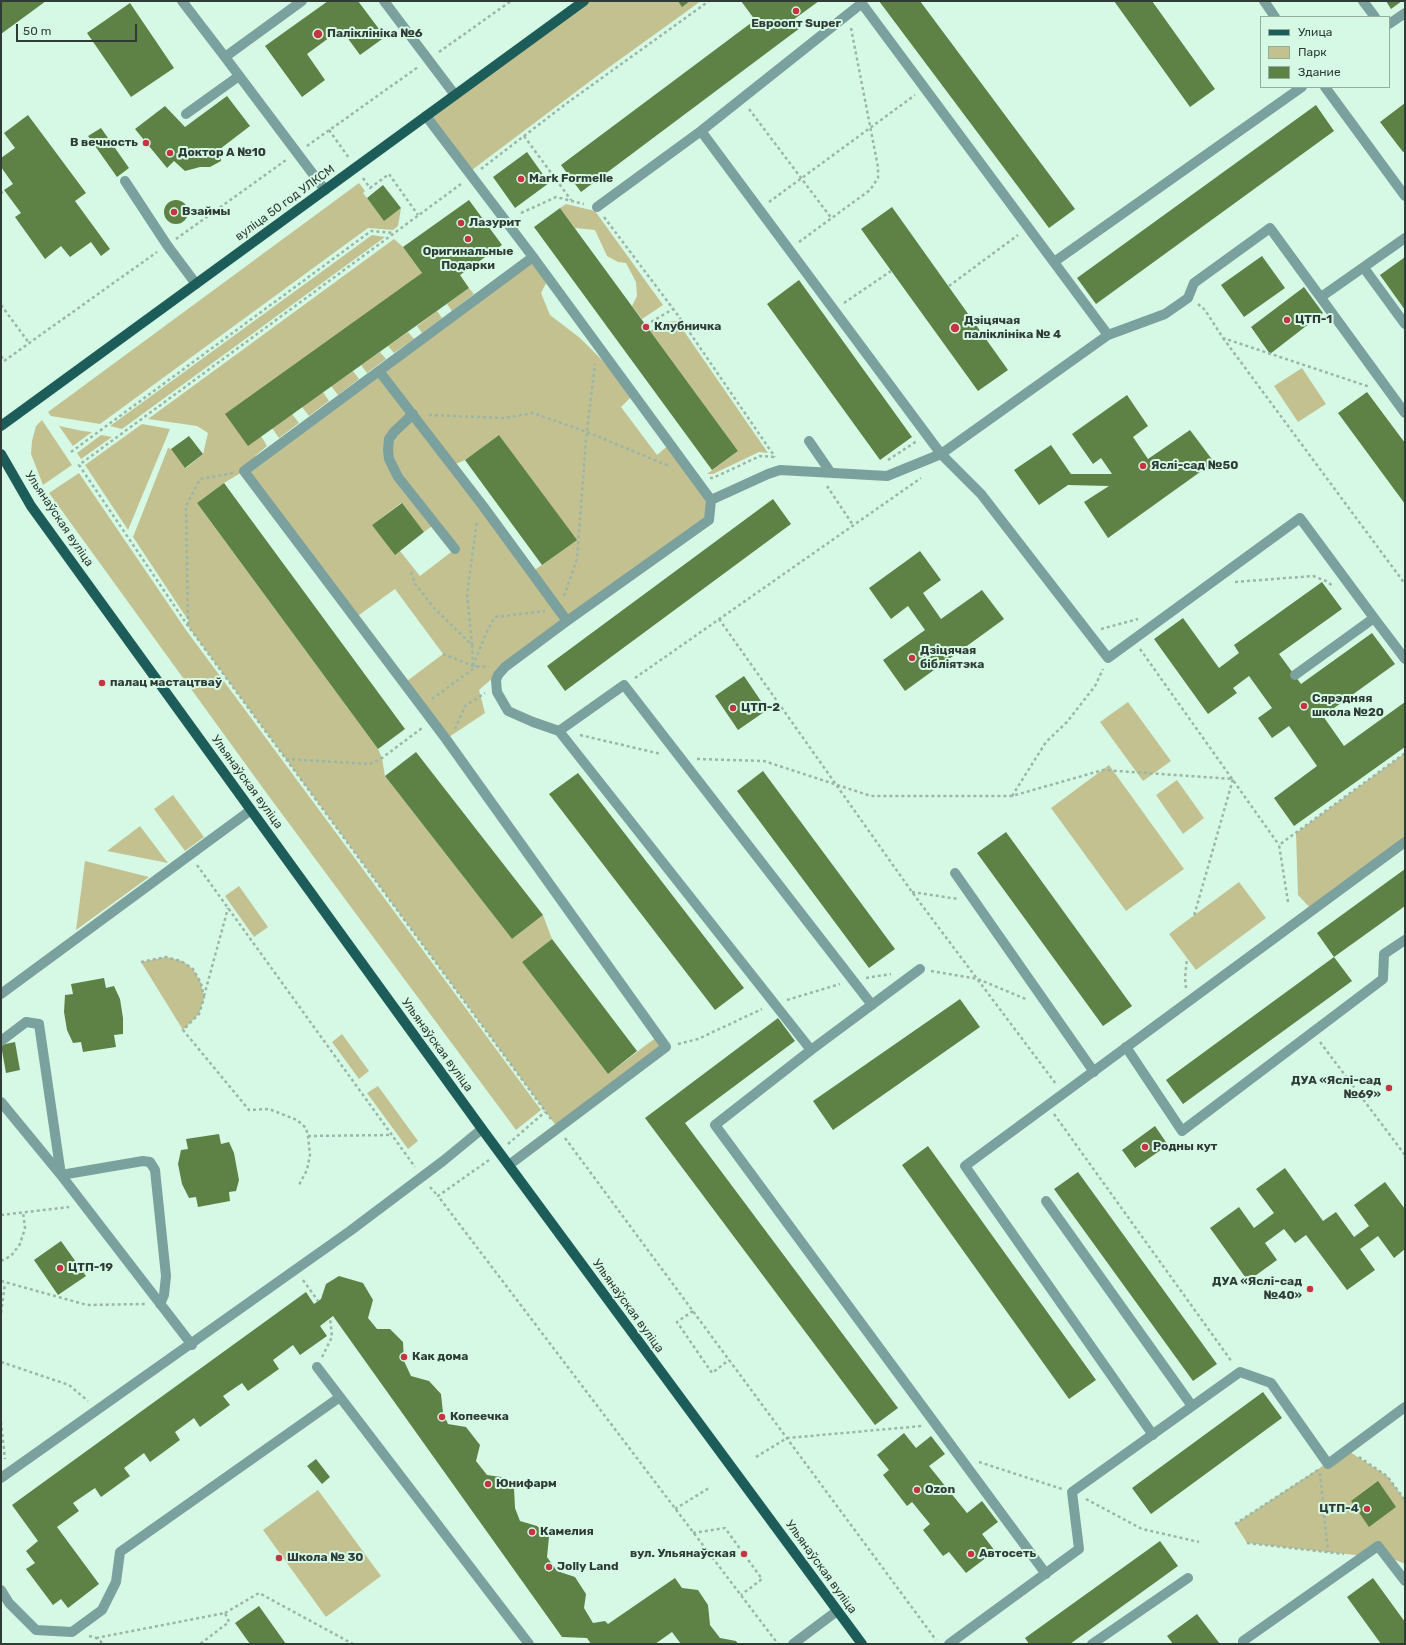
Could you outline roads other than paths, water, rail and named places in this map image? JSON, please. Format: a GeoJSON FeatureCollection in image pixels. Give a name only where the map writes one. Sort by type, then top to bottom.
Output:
{"type":"FeatureCollection","features":[{"type":"Feature","properties":{"kind":"main road","name":"вуліца 50 год УЛКСМ"},"geometry":{"type":"LineString","coordinates":[[1,426],[584,1]]}},
{"type":"Feature","properties":{"kind":"main road","name":"Ульянаўская вуліца"},"geometry":{"type":"LineString","coordinates":[[1,454],[31,506],[508,1165],[862,1644]]}},
{"type":"Feature","properties":{"kind":"lane"},"geometry":{"type":"LineString","coordinates":[[182,1],[325,190]]}},
{"type":"Feature","properties":{"kind":"lane"},"geometry":{"type":"LineString","coordinates":[[225,57],[302,1]]}},
{"type":"Feature","properties":{"kind":"lane"},"geometry":{"type":"LineString","coordinates":[[384,1],[455,95]]}},
{"type":"Feature","properties":{"kind":"lane"},"geometry":{"type":"LineString","coordinates":[[1264,1],[1274,16]]}},
{"type":"Feature","properties":{"kind":"lane"},"geometry":{"type":"LineString","coordinates":[[1363,1],[1374,16]]}},
{"type":"Feature","properties":{"kind":"lane"},"geometry":{"type":"LineString","coordinates":[[597,207],[701,131],[861,2],[1108,336]]}},
{"type":"Feature","properties":{"kind":"lane"},"geometry":{"type":"LineString","coordinates":[[1390,23],[1405,13]]}},
{"type":"Feature","properties":{"kind":"lane"},"geometry":{"type":"LineString","coordinates":[[186,114],[238,76]]}},
{"type":"Feature","properties":{"kind":"lane"},"geometry":{"type":"LineString","coordinates":[[1054,262],[1301,88]]}},
{"type":"Feature","properties":{"kind":"lane"},"geometry":{"type":"LineString","coordinates":[[1326,88],[1405,196]]}},
{"type":"Feature","properties":{"kind":"lane"},"geometry":{"type":"LineString","coordinates":[[426,116],[533,258],[711,500],[708,520],[505,667],[498,675],[496,686],[499,697],[508,712],[559,731],[811,1050]]}},
{"type":"Feature","properties":{"kind":"lane"},"geometry":{"type":"LineString","coordinates":[[701,131],[941,454],[982,494],[1108,658],[1300,518],[1405,659]]}},
{"type":"Feature","properties":{"kind":"lane"},"geometry":{"type":"LineString","coordinates":[[125,182],[167,245],[196,284]]}},
{"type":"Feature","properties":{"kind":"lane"},"geometry":{"type":"LineString","coordinates":[[711,500],[780,470],[887,476],[941,454],[1108,336],[1165,314],[1188,298],[1194,283],[1270,228],[1405,412]]}},
{"type":"Feature","properties":{"kind":"lane"},"geometry":{"type":"LineString","coordinates":[[1321,297],[1405,238]]}},
{"type":"Feature","properties":{"kind":"lane"},"geometry":{"type":"LineString","coordinates":[[508,1165],[666,1047],[448,742],[244,471],[533,258]]}},
{"type":"Feature","properties":{"kind":"lane"},"geometry":{"type":"LineString","coordinates":[[1364,268],[1405,324]]}},
{"type":"Feature","properties":{"kind":"lane"},"geometry":{"type":"LineString","coordinates":[[379,371],[480,501],[567,621]]}},
{"type":"Feature","properties":{"kind":"lane"},"geometry":{"type":"LineString","coordinates":[[413,414],[394,432],[389,439],[389,459],[398,477],[455,549]]}},
{"type":"Feature","properties":{"kind":"lane"},"geometry":{"type":"LineString","coordinates":[[809,441],[831,473]]}},
{"type":"Feature","properties":{"kind":"lane"},"geometry":{"type":"LineString","coordinates":[[1295,676],[1374,618]]}},
{"type":"Feature","properties":{"kind":"lane"},"geometry":{"type":"LineString","coordinates":[[559,731],[624,685],[872,1005]]}},
{"type":"Feature","properties":{"kind":"lane"},"geometry":{"type":"LineString","coordinates":[[1,994],[251,810]]}},
{"type":"Feature","properties":{"kind":"lane"},"geometry":{"type":"LineString","coordinates":[[1152,1435],[965,1166],[1285,932],[1405,842]]}},
{"type":"Feature","properties":{"kind":"lane"},"geometry":{"type":"LineString","coordinates":[[955,874],[1094,1072]]}},
{"type":"Feature","properties":{"kind":"lane"},"geometry":{"type":"LineString","coordinates":[[1126,1047],[1182,1131],[1383,979],[1384,954],[1405,940]]}},
{"type":"Feature","properties":{"kind":"lane"},"geometry":{"type":"LineString","coordinates":[[920,969],[811,1050],[715,1125],[1046,1574]]}},
{"type":"Feature","properties":{"kind":"lane"},"geometry":{"type":"LineString","coordinates":[[1,1041],[26,1022],[38,1024],[61,1175]]}},
{"type":"Feature","properties":{"kind":"lane"},"geometry":{"type":"LineString","coordinates":[[1,1102],[61,1175],[192,1344]]}},
{"type":"Feature","properties":{"kind":"lane"},"geometry":{"type":"LineString","coordinates":[[4,1476],[296,1271],[422,1177],[482,1129]]}},
{"type":"Feature","properties":{"kind":"lane"},"geometry":{"type":"LineString","coordinates":[[61,1175],[143,1161],[150,1162],[155,1170],[166,1276],[164,1295],[160,1304]]}},
{"type":"Feature","properties":{"kind":"lane"},"geometry":{"type":"LineString","coordinates":[[1046,1201],[1192,1406]]}},
{"type":"Feature","properties":{"kind":"lane"},"geometry":{"type":"LineString","coordinates":[[317,1366],[529,1644]]}},
{"type":"Feature","properties":{"kind":"lane"},"geometry":{"type":"LineString","coordinates":[[949,1644],[1078,1549],[1072,1492],[1240,1372],[1271,1383],[1328,1464],[1405,1407]]}},
{"type":"Feature","properties":{"kind":"lane"},"geometry":{"type":"LineString","coordinates":[[1,1590],[9,1603],[36,1630],[72,1632],[102,1610],[116,1582],[120,1552],[340,1397]]}},
{"type":"Feature","properties":{"kind":"lane"},"geometry":{"type":"LineString","coordinates":[[1243,1641],[1378,1546],[1405,1581]]}},
{"type":"Feature","properties":{"kind":"lane"},"geometry":{"type":"LineString","coordinates":[[1092,1644],[1188,1578]]}},
{"type":"Feature","properties":{"kind":"lane"},"geometry":{"type":"LineString","coordinates":[[794,1644],[837,1611]]}},
{"type":"Feature","properties":{"kind":"place","name":"Евроопт Super"},"geometry":{"type":"Point","coordinates":[796,11]}},
{"type":"Feature","properties":{"kind":"place","name":"Паліклініка №6"},"geometry":{"type":"Point","coordinates":[318,34]}},
{"type":"Feature","properties":{"kind":"place","name":"В вечность"},"geometry":{"type":"Point","coordinates":[146,143]}},
{"type":"Feature","properties":{"kind":"place","name":"Доктор А №10"},"geometry":{"type":"Point","coordinates":[170,153]}},
{"type":"Feature","properties":{"kind":"place","name":"Mark Formelle"},"geometry":{"type":"Point","coordinates":[521,179]}},
{"type":"Feature","properties":{"kind":"place","name":"Взаймы"},"geometry":{"type":"Point","coordinates":[174,212]}},
{"type":"Feature","properties":{"kind":"place","name":"Лазурит"},"geometry":{"type":"Point","coordinates":[461,223]}},
{"type":"Feature","properties":{"kind":"place","name":"Оригинальные Подарки"},"geometry":{"type":"Point","coordinates":[468,239]}},
{"type":"Feature","properties":{"kind":"place","name":"ЦТП-1"},"geometry":{"type":"Point","coordinates":[1287,320]}},
{"type":"Feature","properties":{"kind":"place","name":"Клубничка"},"geometry":{"type":"Point","coordinates":[646,327]}},
{"type":"Feature","properties":{"kind":"place","name":"Дзіцячая паліклініка № 4"},"geometry":{"type":"Point","coordinates":[955,328]}},
{"type":"Feature","properties":{"kind":"place","name":"Яслі-сад №50"},"geometry":{"type":"Point","coordinates":[1143,466]}},
{"type":"Feature","properties":{"kind":"place","name":"Дзіцячая бібліятэка"},"geometry":{"type":"Point","coordinates":[912,658]}},
{"type":"Feature","properties":{"kind":"place","name":"палац мастацтваў"},"geometry":{"type":"Point","coordinates":[102,683]}},
{"type":"Feature","properties":{"kind":"place","name":"Сярэдняя школа №20"},"geometry":{"type":"Point","coordinates":[1304,706]}},
{"type":"Feature","properties":{"kind":"place","name":"ЦТП-2"},"geometry":{"type":"Point","coordinates":[733,708]}},
{"type":"Feature","properties":{"kind":"place","name":"ДУА «Яслі-сад №69»"},"geometry":{"type":"Point","coordinates":[1389,1088]}},
{"type":"Feature","properties":{"kind":"place","name":"Родны кут"},"geometry":{"type":"Point","coordinates":[1145,1147]}},
{"type":"Feature","properties":{"kind":"place","name":"ЦТП-19"},"geometry":{"type":"Point","coordinates":[60,1268]}},
{"type":"Feature","properties":{"kind":"place","name":"ДУА «Яслі-сад №40»"},"geometry":{"type":"Point","coordinates":[1310,1289]}},
{"type":"Feature","properties":{"kind":"place","name":"Как дома"},"geometry":{"type":"Point","coordinates":[404,1357]}},
{"type":"Feature","properties":{"kind":"place","name":"Копеечка"},"geometry":{"type":"Point","coordinates":[442,1417]}},
{"type":"Feature","properties":{"kind":"place","name":"Юнифарм"},"geometry":{"type":"Point","coordinates":[488,1484]}},
{"type":"Feature","properties":{"kind":"place","name":"Ozon"},"geometry":{"type":"Point","coordinates":[917,1490]}},
{"type":"Feature","properties":{"kind":"place","name":"ЦТП-4"},"geometry":{"type":"Point","coordinates":[1367,1509]}},
{"type":"Feature","properties":{"kind":"place","name":"Камелия"},"geometry":{"type":"Point","coordinates":[532,1532]}},
{"type":"Feature","properties":{"kind":"place","name":"вул. Ульянаўская"},"geometry":{"type":"Point","coordinates":[744,1554]}},
{"type":"Feature","properties":{"kind":"place","name":"Автосеть"},"geometry":{"type":"Point","coordinates":[971,1554]}},
{"type":"Feature","properties":{"kind":"place","name":"Школа № 30"},"geometry":{"type":"Point","coordinates":[279,1558]}},
{"type":"Feature","properties":{"kind":"place","name":"Jolly Land"},"geometry":{"type":"Point","coordinates":[549,1567]}}]}
